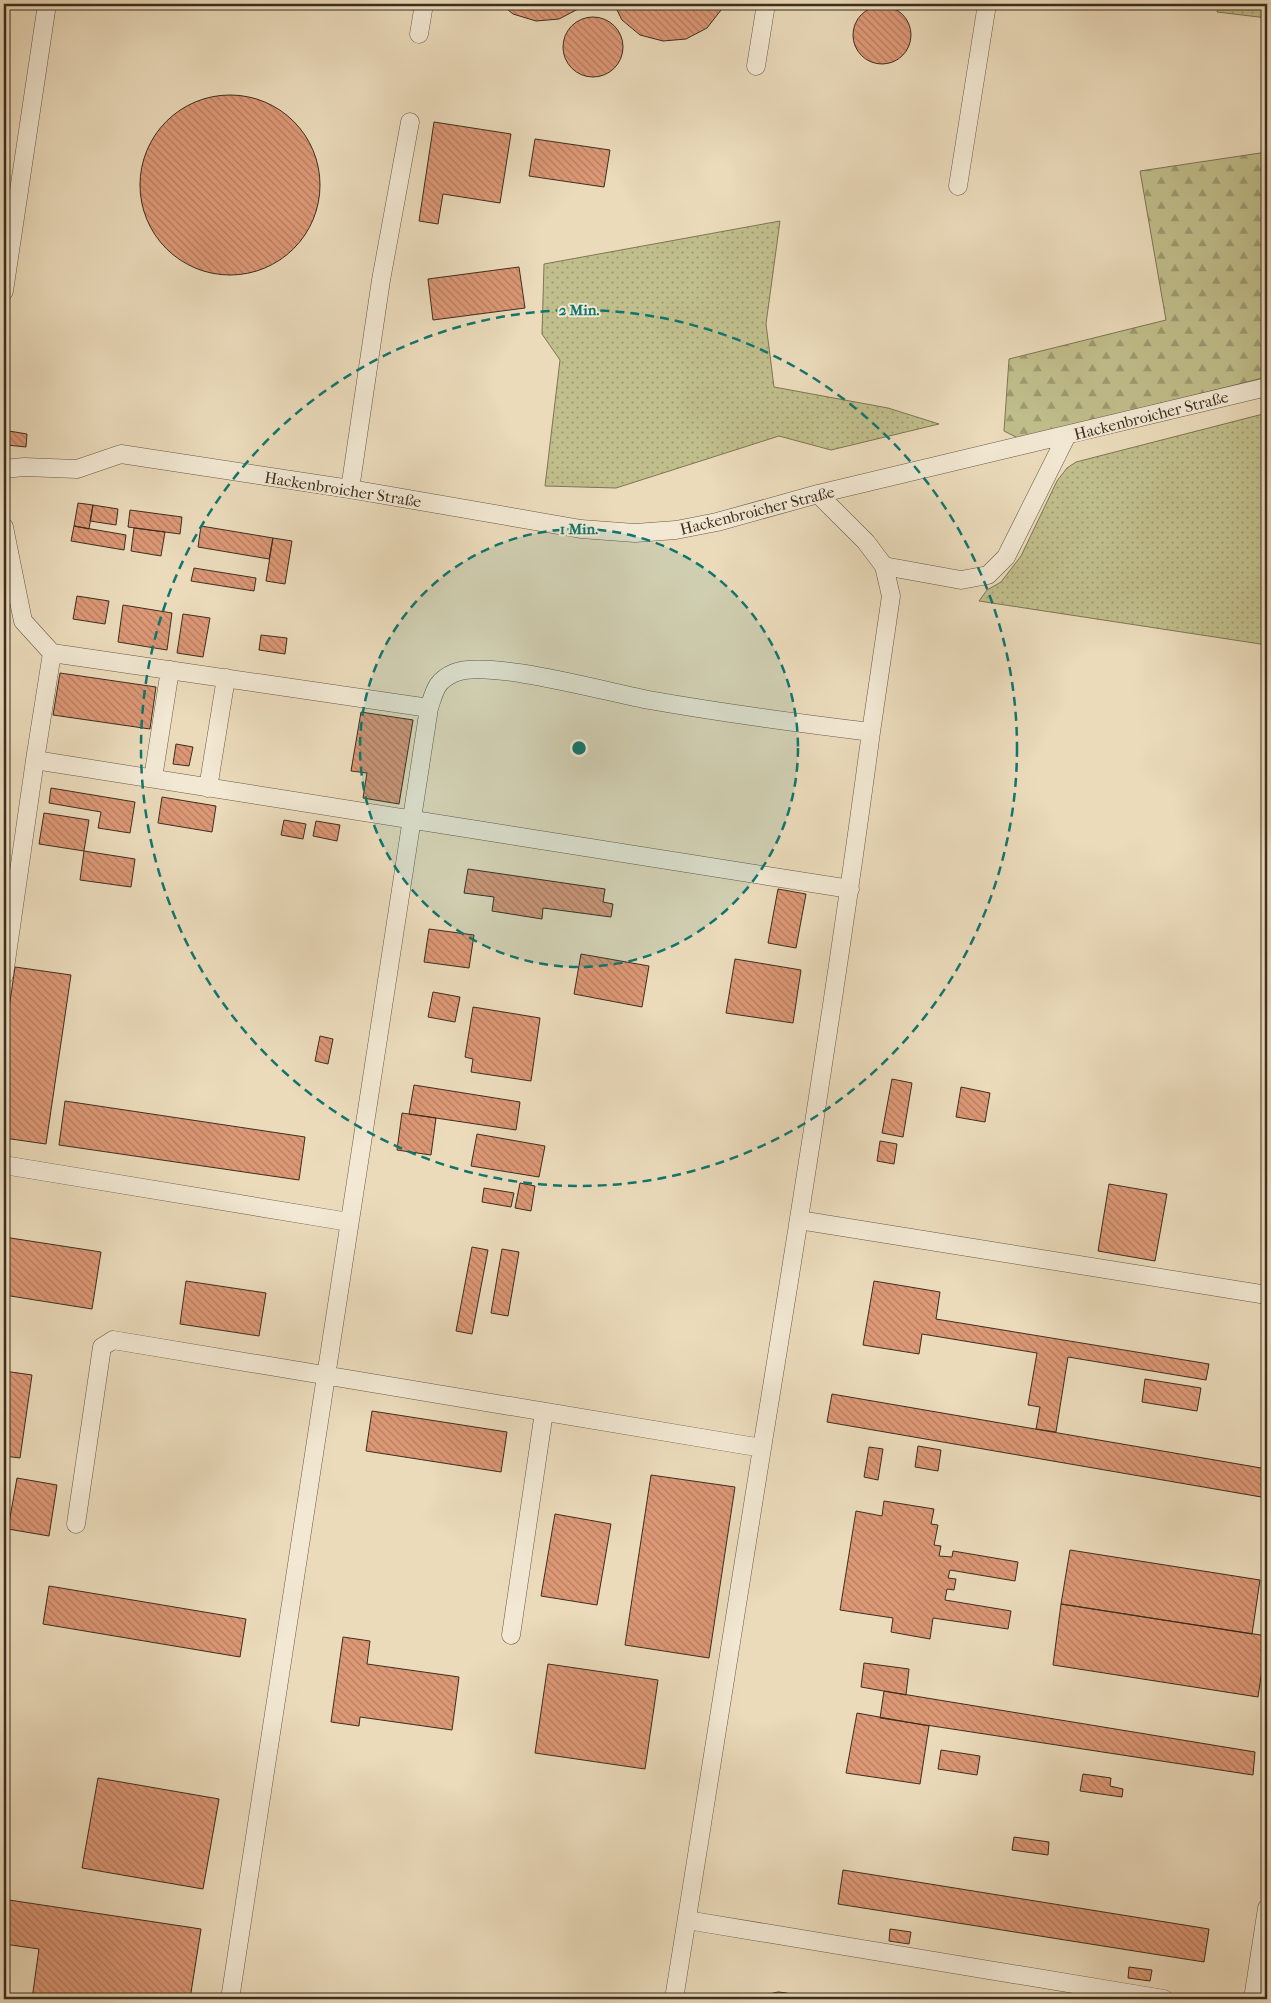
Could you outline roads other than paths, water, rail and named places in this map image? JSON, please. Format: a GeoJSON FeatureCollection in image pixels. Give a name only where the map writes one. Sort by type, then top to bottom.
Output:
{"type":"FeatureCollection","features":[{"type":"Feature","properties":{"kind":"lane"},"geometry":{"type":"LineString","coordinates":[[4,291],[47,4]]}},
{"type":"Feature","properties":{"kind":"lane"},"geometry":{"type":"LineString","coordinates":[[419,34],[424,4]]}},
{"type":"Feature","properties":{"kind":"lane"},"geometry":{"type":"LineString","coordinates":[[756,66],[766,4]]}},
{"type":"Feature","properties":{"kind":"lane"},"geometry":{"type":"LineString","coordinates":[[958,186],[987,4]]}},
{"type":"Feature","properties":{"kind":"lane"},"geometry":{"type":"LineString","coordinates":[[350,489],[381,280],[410,122]]}},
{"type":"Feature","properties":{"kind":"lane","name":"Hackenbroicher Straße"},"geometry":{"type":"LineString","coordinates":[[4,469],[24,467],[77,469],[121,454],[350,489],[581,529],[635,533],[676,530],[717,522],[818,494],[1267,387]]}},
{"type":"Feature","properties":{"kind":"lane"},"geometry":{"type":"LineString","coordinates":[[884,566],[961,580],[988,576],[1006,557],[1066,436]]}},
{"type":"Feature","properties":{"kind":"lane"},"geometry":{"type":"LineString","coordinates":[[674,1999],[799,1220],[850,889],[891,596],[884,566],[866,542],[818,494]]}},
{"type":"Feature","properties":{"kind":"lane"},"geometry":{"type":"LineString","coordinates":[[4,528],[22,621],[52,653],[430,708]]}},
{"type":"Feature","properties":{"kind":"lane"},"geometry":{"type":"LineString","coordinates":[[4,975],[52,653]]}},
{"type":"Feature","properties":{"kind":"lane"},"geometry":{"type":"LineString","coordinates":[[230,1999],[349,1222],[430,708],[436,685],[455,672],[487,668],[658,701],[805,724],[872,732]]}},
{"type":"Feature","properties":{"kind":"lane"},"geometry":{"type":"LineString","coordinates":[[153,778],[170,670]]}},
{"type":"Feature","properties":{"kind":"lane"},"geometry":{"type":"LineString","coordinates":[[208,788],[226,678]]}},
{"type":"Feature","properties":{"kind":"lane"},"geometry":{"type":"LineString","coordinates":[[35,760],[850,889]]}},
{"type":"Feature","properties":{"kind":"lane"},"geometry":{"type":"LineString","coordinates":[[4,1165],[349,1222]]}},
{"type":"Feature","properties":{"kind":"lane"},"geometry":{"type":"LineString","coordinates":[[799,1220],[1267,1295]]}},
{"type":"Feature","properties":{"kind":"lane"},"geometry":{"type":"LineString","coordinates":[[76,1524],[102,1347],[113,1340],[762,1448]]}},
{"type":"Feature","properties":{"kind":"lane"},"geometry":{"type":"LineString","coordinates":[[511,1635],[544,1412]]}},
{"type":"Feature","properties":{"kind":"lane"},"geometry":{"type":"LineString","coordinates":[[1253,1999],[1267,1908]]}},
{"type":"Feature","properties":{"kind":"lane"},"geometry":{"type":"LineString","coordinates":[[687,1920],[1164,1999]]}}]}
